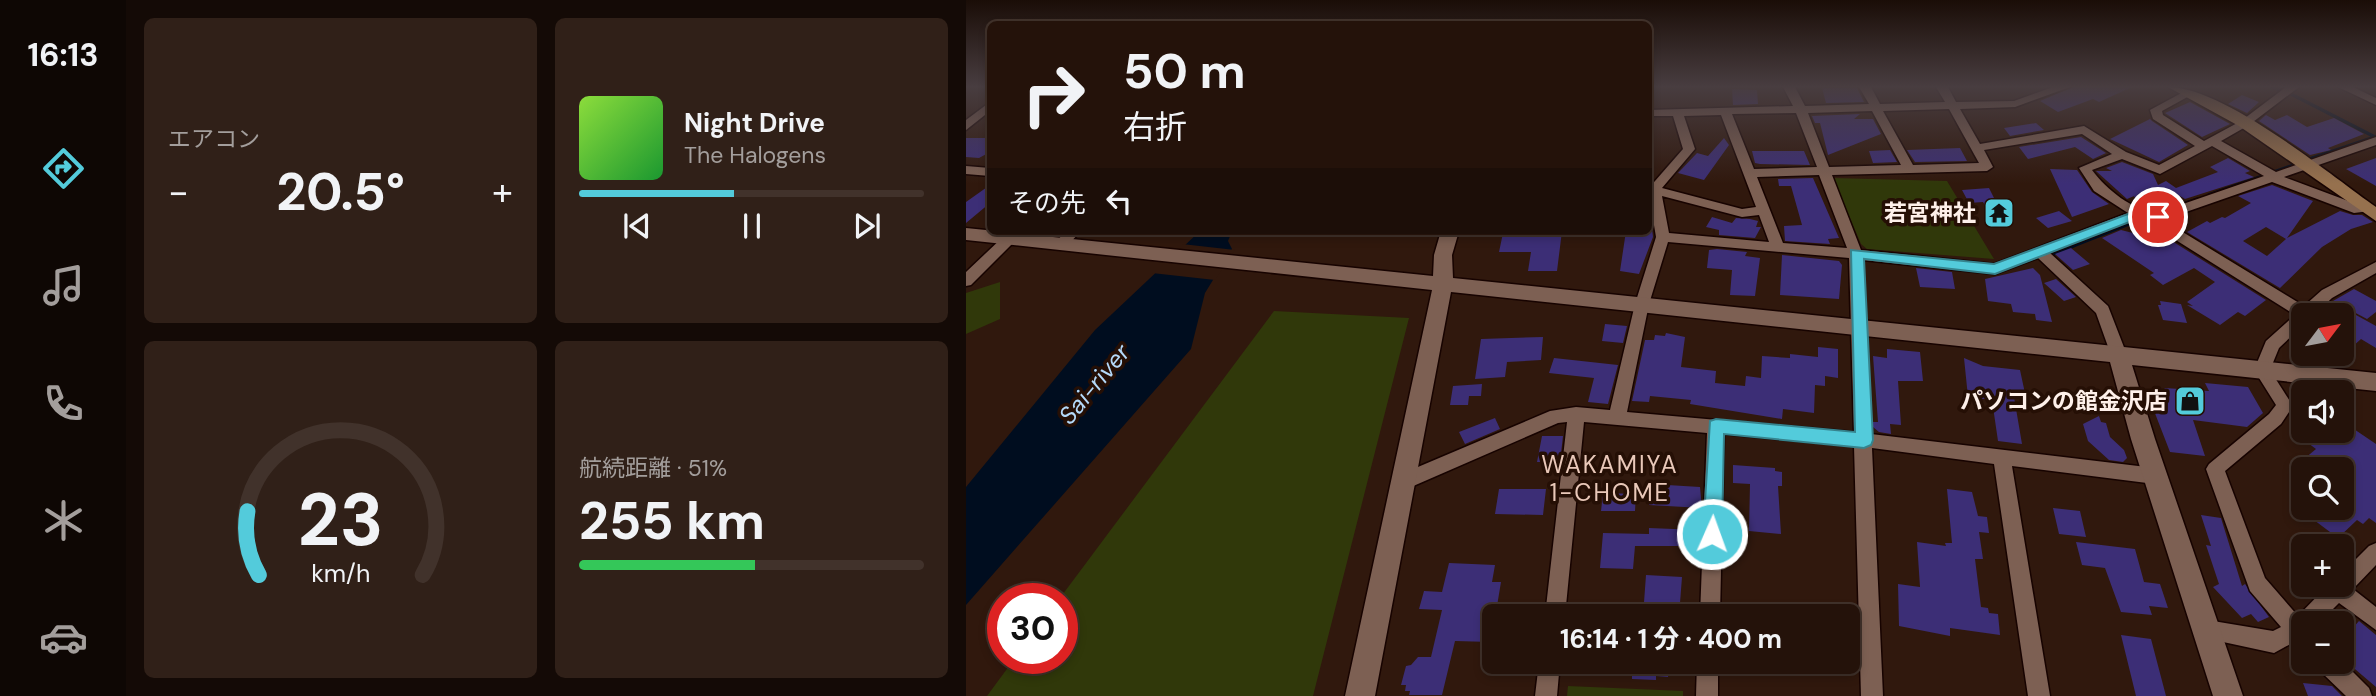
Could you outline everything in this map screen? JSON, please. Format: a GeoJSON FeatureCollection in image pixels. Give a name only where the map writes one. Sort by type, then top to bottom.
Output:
{"type":"FeatureCollection","features":[{"type":"Feature","properties":{"kind":"main road"},"geometry":{"type":"LineString","coordinates":[[2238,119],[2370,212]]}},
{"type":"Feature","properties":{"kind":"street"},"geometry":{"type":"LineString","coordinates":[[1654,190],[1689,149],[1680,119]]}},
{"type":"Feature","properties":{"kind":"street"},"geometry":{"type":"LineString","coordinates":[[1729,119],[1778,247]]}},
{"type":"Feature","properties":{"kind":"street"},"geometry":{"type":"LineString","coordinates":[[1805,119],[1825,170],[1829,190],[1856,254],[1872,696]]}},
{"type":"Feature","properties":{"kind":"street"},"geometry":{"type":"LineString","coordinates":[[1882,119],[1909,169]]}},
{"type":"Feature","properties":{"kind":"street"},"geometry":{"type":"LineString","coordinates":[[1749,173],[1987,167],[1960,119]]}},
{"type":"Feature","properties":{"kind":"street"},"geometry":{"type":"LineString","coordinates":[[2162,119],[2273,176],[2370,212]]}},
{"type":"Feature","properties":{"kind":"street"},"geometry":{"type":"LineString","coordinates":[[1977,148],[2084,130],[2122,155],[2160,170],[2250,119]]}},
{"type":"Feature","properties":{"kind":"street"},"geometry":{"type":"LineString","coordinates":[[1663,237],[1995,269],[2136,215],[2158,217],[2376,141]]}},
{"type":"Feature","properties":{"kind":"street"},"geometry":{"type":"LineString","coordinates":[[2122,155],[2085,168],[2099,188],[2291,307]]}},
{"type":"Feature","properties":{"kind":"street"},"geometry":{"type":"LineString","coordinates":[[966,170],[987,171]]}},
{"type":"Feature","properties":{"kind":"street"},"geometry":{"type":"LineString","coordinates":[[1654,190],[1742,213],[1764,210]]}},
{"type":"Feature","properties":{"kind":"street"},"geometry":{"type":"LineString","coordinates":[[1617,417],[1642,304],[1663,237],[1654,190]]}},
{"type":"Feature","properties":{"kind":"street"},"geometry":{"type":"LineString","coordinates":[[966,234],[1094,250],[1642,304],[1859,330],[2376,382]]}},
{"type":"Feature","properties":{"kind":"street"},"geometry":{"type":"LineString","coordinates":[[1059,246],[1070,235]]}},
{"type":"Feature","properties":{"kind":"street"},"geometry":{"type":"LineString","coordinates":[[1360,696],[1405,481],[1432,284],[1449,235]]}},
{"type":"Feature","properties":{"kind":"street"},"geometry":{"type":"LineString","coordinates":[[1432,284],[1457,256],[1463,235]]}},
{"type":"Feature","properties":{"kind":"street"},"geometry":{"type":"LineString","coordinates":[[966,281],[1009,239]]}},
{"type":"Feature","properties":{"kind":"street"},"geometry":{"type":"LineString","coordinates":[[2040,252],[2103,310],[2228,696]]}},
{"type":"Feature","properties":{"kind":"street"},"geometry":{"type":"LineString","coordinates":[[2317,303],[2327,294],[2376,267]]}},
{"type":"Feature","properties":{"kind":"street"},"geometry":{"type":"LineString","coordinates":[[2262,370],[2272,345],[2291,327]]}},
{"type":"Feature","properties":{"kind":"street"},"geometry":{"type":"LineString","coordinates":[[2262,370],[2285,405],[2275,419],[2215,469],[2257,584],[2291,618]]}},
{"type":"Feature","properties":{"kind":"street"},"geometry":{"type":"LineString","coordinates":[[1405,481],[1556,416],[1576,414],[1864,440],[2155,476]]}},
{"type":"Feature","properties":{"kind":"street"},"geometry":{"type":"LineString","coordinates":[[1556,604],[1576,414]]}},
{"type":"Feature","properties":{"kind":"street"},"geometry":{"type":"LineString","coordinates":[[1710,604],[1716,426]]}},
{"type":"Feature","properties":{"kind":"street"},"geometry":{"type":"LineString","coordinates":[[2002,457],[2039,696]]}},
{"type":"Feature","properties":{"kind":"street"},"geometry":{"type":"LineString","coordinates":[[2354,573],[2376,552]]}},
{"type":"Feature","properties":{"kind":"street"},"geometry":{"type":"LineString","coordinates":[[2318,611],[2330,597]]}},
{"type":"Feature","properties":{"kind":"street"},"geometry":{"type":"LineString","coordinates":[[2347,597],[2376,620]]}},
{"type":"Feature","properties":{"kind":"street"},"geometry":{"type":"LineString","coordinates":[[2207,630],[2274,642],[2291,634]]}},
{"type":"Feature","properties":{"kind":"street"},"geometry":{"type":"LineString","coordinates":[[1546,696],[1548,674]]}},
{"type":"Feature","properties":{"kind":"street"},"geometry":{"type":"LineString","coordinates":[[1707,696],[1708,674]]}},
{"type":"Feature","properties":{"kind":"street"},"geometry":{"type":"LineString","coordinates":[[2339,674],[2361,696]]}},
{"type":"Feature","properties":{"kind":"green space"},"geometry":{"type":"Polygon","coordinates":[[[1833,178],[1947,181],[1994,259],[1867,249],[1861,244],[1833,178]]]}},
{"type":"Feature","properties":{"kind":"green space"},"geometry":{"type":"Polygon","coordinates":[[[1000,282],[1000,319],[966,334],[966,293],[1000,282]]]}},
{"type":"Feature","properties":{"kind":"green space"},"geometry":{"type":"Polygon","coordinates":[[[1274,311],[1409,318],[1313,696],[987,696],[1003,674],[1078,674],[1078,583],[1071,583],[1274,311]]]}},
{"type":"Feature","properties":{"kind":"green space"},"geometry":{"type":"Polygon","coordinates":[[[1568,686],[1683,691],[1683,696],[1567,696],[1568,686]]]}},
{"type":"Feature","properties":{"kind":"water","name":"Sai-river"},"geometry":{"type":"Polygon","coordinates":[[[1196,235],[1230,235],[1228,241],[1232,249],[1205,293],[1191,349],[966,605],[966,487],[1095,330],[1196,235]]]}},
{"type":"Feature","properties":{"kind":"pier"},"geometry":{"type":"Polygon","coordinates":[[[1182,244],[1235,250],[1215,280],[1152,273],[1182,244]]]}},
{"type":"Feature","properties":{"kind":"building"},"geometry":{"type":"Polygon","coordinates":[[[1813,119],[1873,119],[1881,134],[1828,155],[1820,123],[1815,123],[1813,119]]]}},
{"type":"Feature","properties":{"kind":"building"},"geometry":{"type":"Polygon","coordinates":[[[2151,119],[2188,145],[2159,162],[2110,139],[2151,119]]]}},
{"type":"Feature","properties":{"kind":"building"},"geometry":{"type":"Polygon","coordinates":[[[2175,119],[2222,119],[2230,124],[2202,137],[2175,119]]]}},
{"type":"Feature","properties":{"kind":"building"},"geometry":{"type":"Polygon","coordinates":[[[2294,119],[2307,127],[2337,119],[2364,134],[2328,148],[2331,150],[2310,155],[2259,121],[2294,119]]]}},
{"type":"Feature","properties":{"kind":"building"},"geometry":{"type":"Polygon","coordinates":[[[2036,123],[2044,130],[2010,136],[2004,128],[2036,123]]]}},
{"type":"Feature","properties":{"kind":"building"},"geometry":{"type":"Polygon","coordinates":[[[2081,137],[2106,153],[2093,159],[2075,147],[2028,159],[2019,147],[2081,137]]]}},
{"type":"Feature","properties":{"kind":"building"},"geometry":{"type":"Polygon","coordinates":[[[966,138],[987,138],[987,154],[979,158],[966,157],[966,138]]]}},
{"type":"Feature","properties":{"kind":"building"},"geometry":{"type":"Polygon","coordinates":[[[1724,138],[1729,145],[1704,180],[1678,173],[1697,153],[1708,156],[1724,138]]]}},
{"type":"Feature","properties":{"kind":"building"},"geometry":{"type":"Polygon","coordinates":[[[1960,148],[1967,161],[1915,162],[1907,150],[1960,148]]]}},
{"type":"Feature","properties":{"kind":"building"},"geometry":{"type":"Polygon","coordinates":[[[1890,150],[1897,162],[1873,163],[1869,151],[1890,150]]]}},
{"type":"Feature","properties":{"kind":"building"},"geometry":{"type":"Polygon","coordinates":[[[1752,151],[1804,151],[1810,165],[1755,163],[1752,151]]]}},
{"type":"Feature","properties":{"kind":"building"},"geometry":{"type":"Polygon","coordinates":[[[2228,158],[2250,171],[2245,173],[2254,177],[2185,199],[2173,192],[2163,195],[2169,205],[2157,197],[2137,202],[2134,196],[2127,199],[2096,171],[2112,171],[2106,168],[2122,162],[2153,174],[2158,185],[2166,181],[2176,188],[2218,172],[2210,167],[2228,158]]]}},
{"type":"Feature","properties":{"kind":"building"},"geometry":{"type":"Polygon","coordinates":[[[2376,158],[2376,186],[2346,169],[2376,158]]]}},
{"type":"Feature","properties":{"kind":"building"},"geometry":{"type":"Polygon","coordinates":[[[2050,169],[2077,170],[2092,192],[2109,204],[2072,217],[2050,169]]]}},
{"type":"Feature","properties":{"kind":"building"},"geometry":{"type":"Polygon","coordinates":[[[1813,178],[1839,238],[1828,239],[1830,244],[1785,241],[1784,226],[1802,225],[1791,186],[1779,186],[1778,179],[1813,178]]]}},
{"type":"Feature","properties":{"kind":"building"},"geometry":{"type":"Polygon","coordinates":[[[2272,185],[2313,201],[2287,238],[2340,211],[2362,215],[2373,222],[2351,229],[2322,247],[2280,288],[2187,232],[2207,221],[2210,223],[2225,218],[2251,203],[2238,196],[2272,185]],[[2266,227],[2243,241],[2267,256],[2286,239],[2266,227]]]}},
{"type":"Feature","properties":{"kind":"building"},"geometry":{"type":"Polygon","coordinates":[[[987,187],[987,206],[966,223],[966,202],[987,187]]]}},
{"type":"Feature","properties":{"kind":"building"},"geometry":{"type":"Polygon","coordinates":[[[1989,188],[2006,222],[1998,227],[1983,202],[1969,203],[1962,190],[1989,188]]]}},
{"type":"Feature","properties":{"kind":"building"},"geometry":{"type":"Polygon","coordinates":[[[2059,211],[2072,221],[2048,228],[2036,218],[2059,211]]]}},
{"type":"Feature","properties":{"kind":"building"},"geometry":{"type":"Polygon","coordinates":[[[1712,217],[1732,223],[1736,218],[1750,219],[1758,221],[1756,227],[1761,227],[1755,238],[1719,235],[1719,230],[1706,227],[1712,217]]]}},
{"type":"Feature","properties":{"kind":"building"},"geometry":{"type":"Polygon","coordinates":[[[2148,226],[2266,300],[2245,316],[2238,312],[2220,325],[2187,305],[2193,306],[2187,302],[2215,282],[2194,268],[2163,285],[2150,275],[2154,273],[2102,238],[2121,230],[2133,233],[2148,226]]]}},
{"type":"Feature","properties":{"kind":"building"},"geometry":{"type":"Polygon","coordinates":[[[1652,228],[1653,237],[1639,274],[1620,271],[1625,235],[1652,235],[1652,228]]]}},
{"type":"Feature","properties":{"kind":"building"},"geometry":{"type":"Polygon","coordinates":[[[1503,235],[1562,235],[1557,271],[1528,271],[1531,252],[1499,252],[1503,235]]]}},
{"type":"Feature","properties":{"kind":"building"},"geometry":{"type":"Polygon","coordinates":[[[2071,248],[2090,264],[2073,270],[2055,254],[2071,248]]]}},
{"type":"Feature","properties":{"kind":"building"},"geometry":{"type":"Polygon","coordinates":[[[1709,250],[1747,252],[1745,256],[1760,258],[1755,296],[1730,295],[1732,270],[1707,268],[1709,250]]]}},
{"type":"Feature","properties":{"kind":"building"},"geometry":{"type":"Polygon","coordinates":[[[1782,255],[1839,261],[1842,265],[1839,299],[1780,295],[1782,255]]]}},
{"type":"Feature","properties":{"kind":"building"},"geometry":{"type":"Polygon","coordinates":[[[1916,268],[1952,272],[1955,289],[1920,287],[1916,268]]]}},
{"type":"Feature","properties":{"kind":"building"},"geometry":{"type":"Polygon","coordinates":[[[2033,268],[2040,275],[2052,322],[2036,320],[2035,314],[2013,312],[2011,304],[1988,301],[1985,279],[2033,268]]]}},
{"type":"Feature","properties":{"kind":"building"},"geometry":{"type":"Polygon","coordinates":[[[2056,279],[2076,297],[2064,301],[2044,283],[2056,279]]]}},
{"type":"Feature","properties":{"kind":"building"},"geometry":{"type":"Polygon","coordinates":[[[2354,289],[2376,301],[2376,312],[2367,319],[2354,312],[2354,303],[2333,301],[2354,289]]]}},
{"type":"Feature","properties":{"kind":"building"},"geometry":{"type":"Polygon","coordinates":[[[2160,301],[2181,304],[2187,323],[2163,320],[2158,305],[2161,305],[2160,301]]]}},
{"type":"Feature","properties":{"kind":"building"},"geometry":{"type":"Polygon","coordinates":[[[2356,315],[2376,326],[2376,348],[2361,339],[2354,345],[2356,315]]]}},
{"type":"Feature","properties":{"kind":"building"},"geometry":{"type":"Polygon","coordinates":[[[1605,324],[1627,326],[1623,343],[1602,341],[1605,324]]]}},
{"type":"Feature","properties":{"kind":"building"},"geometry":{"type":"Polygon","coordinates":[[[1666,333],[1685,337],[1681,367],[1716,371],[1715,383],[1745,386],[1746,376],[1761,378],[1762,356],[1790,358],[1790,354],[1818,357],[1818,347],[1838,349],[1838,378],[1825,376],[1825,386],[1815,385],[1814,413],[1783,409],[1782,419],[1690,404],[1691,400],[1650,396],[1649,402],[1632,401],[1645,340],[1654,340],[1655,335],[1665,336],[1666,333]]]}},
{"type":"Feature","properties":{"kind":"building"},"geometry":{"type":"Polygon","coordinates":[[[1543,337],[1541,360],[1507,362],[1505,377],[1475,379],[1481,339],[1543,337]]]}},
{"type":"Feature","properties":{"kind":"building"},"geometry":{"type":"Polygon","coordinates":[[[1887,349],[1920,352],[1923,381],[1898,381],[1901,425],[1890,424],[1891,434],[1879,432],[1873,427],[1873,422],[1878,422],[1873,356],[1887,358],[1887,349]]]}},
{"type":"Feature","properties":{"kind":"building"},"geometry":{"type":"Polygon","coordinates":[[[1554,358],[1618,365],[1608,404],[1588,402],[1594,378],[1549,373],[1554,358]]]}},
{"type":"Feature","properties":{"kind":"building"},"geometry":{"type":"Polygon","coordinates":[[[1964,358],[1983,366],[2020,370],[2026,398],[2014,397],[2022,444],[1998,441],[1992,400],[1968,397],[1964,358]]]}},
{"type":"Feature","properties":{"kind":"building"},"geometry":{"type":"Polygon","coordinates":[[[2205,383],[2248,387],[2263,413],[2247,427],[2193,420],[2205,456],[2170,452],[2151,403],[2165,388],[2209,391],[2205,383]]]}},
{"type":"Feature","properties":{"kind":"building"},"geometry":{"type":"Polygon","coordinates":[[[1482,384],[1481,396],[1469,396],[1468,405],[1450,405],[1453,386],[1482,384]]]}},
{"type":"Feature","properties":{"kind":"building"},"geometry":{"type":"Polygon","coordinates":[[[2099,416],[2101,422],[2106,423],[2110,437],[2124,450],[2127,458],[2123,462],[2109,460],[2088,441],[2083,424],[2099,416]]]}},
{"type":"Feature","properties":{"kind":"building"},"geometry":{"type":"Polygon","coordinates":[[[1495,418],[1500,429],[1465,444],[1459,432],[1495,418]]]}},
{"type":"Feature","properties":{"kind":"building"},"geometry":{"type":"Polygon","coordinates":[[[2354,429],[2376,444],[2376,523],[2369,518],[2363,524],[2357,520],[2342,534],[2333,534],[2314,520],[2354,520],[2354,457],[2306,457],[2316,449],[2308,443],[2354,443],[2354,429]]]}},
{"type":"Feature","properties":{"kind":"building"},"geometry":{"type":"Polygon","coordinates":[[[1542,436],[1563,436],[1560,462],[1537,462],[1542,436]]]}},
{"type":"Feature","properties":{"kind":"building"},"geometry":{"type":"Polygon","coordinates":[[[1733,465],[1775,468],[1775,471],[1782,472],[1782,486],[1778,486],[1781,534],[1749,531],[1750,484],[1733,483],[1733,465]]]}},
{"type":"Feature","properties":{"kind":"building"},"geometry":{"type":"Polygon","coordinates":[[[1651,484],[1700,487],[1702,508],[1649,505],[1651,484]]]}},
{"type":"Feature","properties":{"kind":"building"},"geometry":{"type":"Polygon","coordinates":[[[1499,489],[1546,489],[1543,515],[1495,514],[1499,489]]]}},
{"type":"Feature","properties":{"kind":"building"},"geometry":{"type":"Polygon","coordinates":[[[1947,489],[1972,492],[1978,516],[1987,517],[1989,533],[1979,532],[1983,559],[1975,559],[1981,607],[1988,608],[1989,613],[1998,614],[2000,635],[1950,628],[1950,636],[1899,626],[1898,584],[1920,587],[1917,542],[1946,546],[1945,543],[1952,543],[1947,489]]]}},
{"type":"Feature","properties":{"kind":"building"},"geometry":{"type":"Polygon","coordinates":[[[1603,493],[1636,494],[1635,511],[1601,511],[1603,493]]]}},
{"type":"Feature","properties":{"kind":"building"},"geometry":{"type":"Polygon","coordinates":[[[2053,508],[2080,511],[2086,537],[2059,534],[2053,508]]]}},
{"type":"Feature","properties":{"kind":"building"},"geometry":{"type":"Polygon","coordinates":[[[2201,515],[2221,518],[2242,586],[2245,584],[2269,617],[2258,622],[2251,614],[2242,618],[2213,587],[2219,584],[2206,545],[2211,546],[2201,515]]]}},
{"type":"Feature","properties":{"kind":"building"},"geometry":{"type":"Polygon","coordinates":[[[1649,528],[1699,530],[1699,546],[1635,546],[1633,569],[1600,568],[1603,533],[1649,534],[1649,528]]]}},
{"type":"Feature","properties":{"kind":"building"},"geometry":{"type":"Polygon","coordinates":[[[2076,542],[2135,549],[2144,582],[2160,584],[2168,608],[2149,606],[2152,615],[2121,612],[2105,568],[2082,565],[2076,542]]]}},
{"type":"Feature","properties":{"kind":"building"},"geometry":{"type":"Polygon","coordinates":[[[1449,563],[1495,565],[1492,582],[1501,582],[1497,604],[1482,604],[1482,642],[1455,641],[1442,695],[1409,695],[1410,691],[1405,691],[1406,685],[1401,685],[1406,666],[1411,665],[1418,657],[1431,657],[1442,610],[1419,609],[1424,591],[1442,592],[1449,563]]]}},
{"type":"Feature","properties":{"kind":"building"},"geometry":{"type":"Polygon","coordinates":[[[1646,575],[1682,577],[1680,604],[1644,604],[1646,575]]]}},
{"type":"Feature","properties":{"kind":"building"},"geometry":{"type":"Polygon","coordinates":[[[2359,621],[2376,635],[2376,687],[2354,668],[2354,627],[2359,621]]]}},
{"type":"Feature","properties":{"kind":"building"},"geometry":{"type":"Polygon","coordinates":[[[2121,635],[2151,639],[2166,696],[2136,696],[2121,635]]]}},
{"type":"Feature","properties":{"kind":"building"},"geometry":{"type":"Polygon","coordinates":[[[1580,674],[1668,674],[1668,677],[1656,676],[1656,680],[1632,679],[1632,675],[1580,674]]]}},
{"type":"Feature","properties":{"kind":"building"},"geometry":{"type":"Polygon","coordinates":[[[2303,683],[2332,686],[2342,696],[2308,696],[2303,683]]]}},
{"type":"Feature","properties":{"kind":"waterway"},"geometry":{"type":"LineString","coordinates":[[2307,160],[2375,137],[2341,119]]}},
{"type":"Feature","properties":{"kind":"waterway"},"geometry":{"type":"LineString","coordinates":[[2209,195],[2297,164]]}},
{"type":"Feature","properties":{"kind":"waterway"},"geometry":{"type":"LineString","coordinates":[[2155,214],[2198,199]]}},
{"type":"Feature","properties":{"kind":"waterway"},"geometry":{"type":"LineString","coordinates":[[2070,247],[2141,219]]}},
{"type":"Feature","properties":{"kind":"waterway"},"geometry":{"type":"LineString","coordinates":[[2051,254],[2074,245]]}},
{"type":"Feature","properties":{"kind":"place","name":"若宮神社"},"geometry":{"type":"Point","coordinates":[1999,213]}},
{"type":"Feature","properties":{"kind":"place","name":"パソコンの館金沢店"},"geometry":{"type":"Point","coordinates":[2190,401]}},
{"type":"Feature","properties":{"kind":"district","name":"WAKAMIYA 1-CHOME"},"geometry":{"type":"Point","coordinates":[1610,478]}},
{"type":"Feature","properties":{"kind":"route"},"geometry":{"type":"LineString","coordinates":[[1712,534],[1716,426],[1864,440],[1856,254],[1995,269],[2136,215],[2158,217]]}}]}
